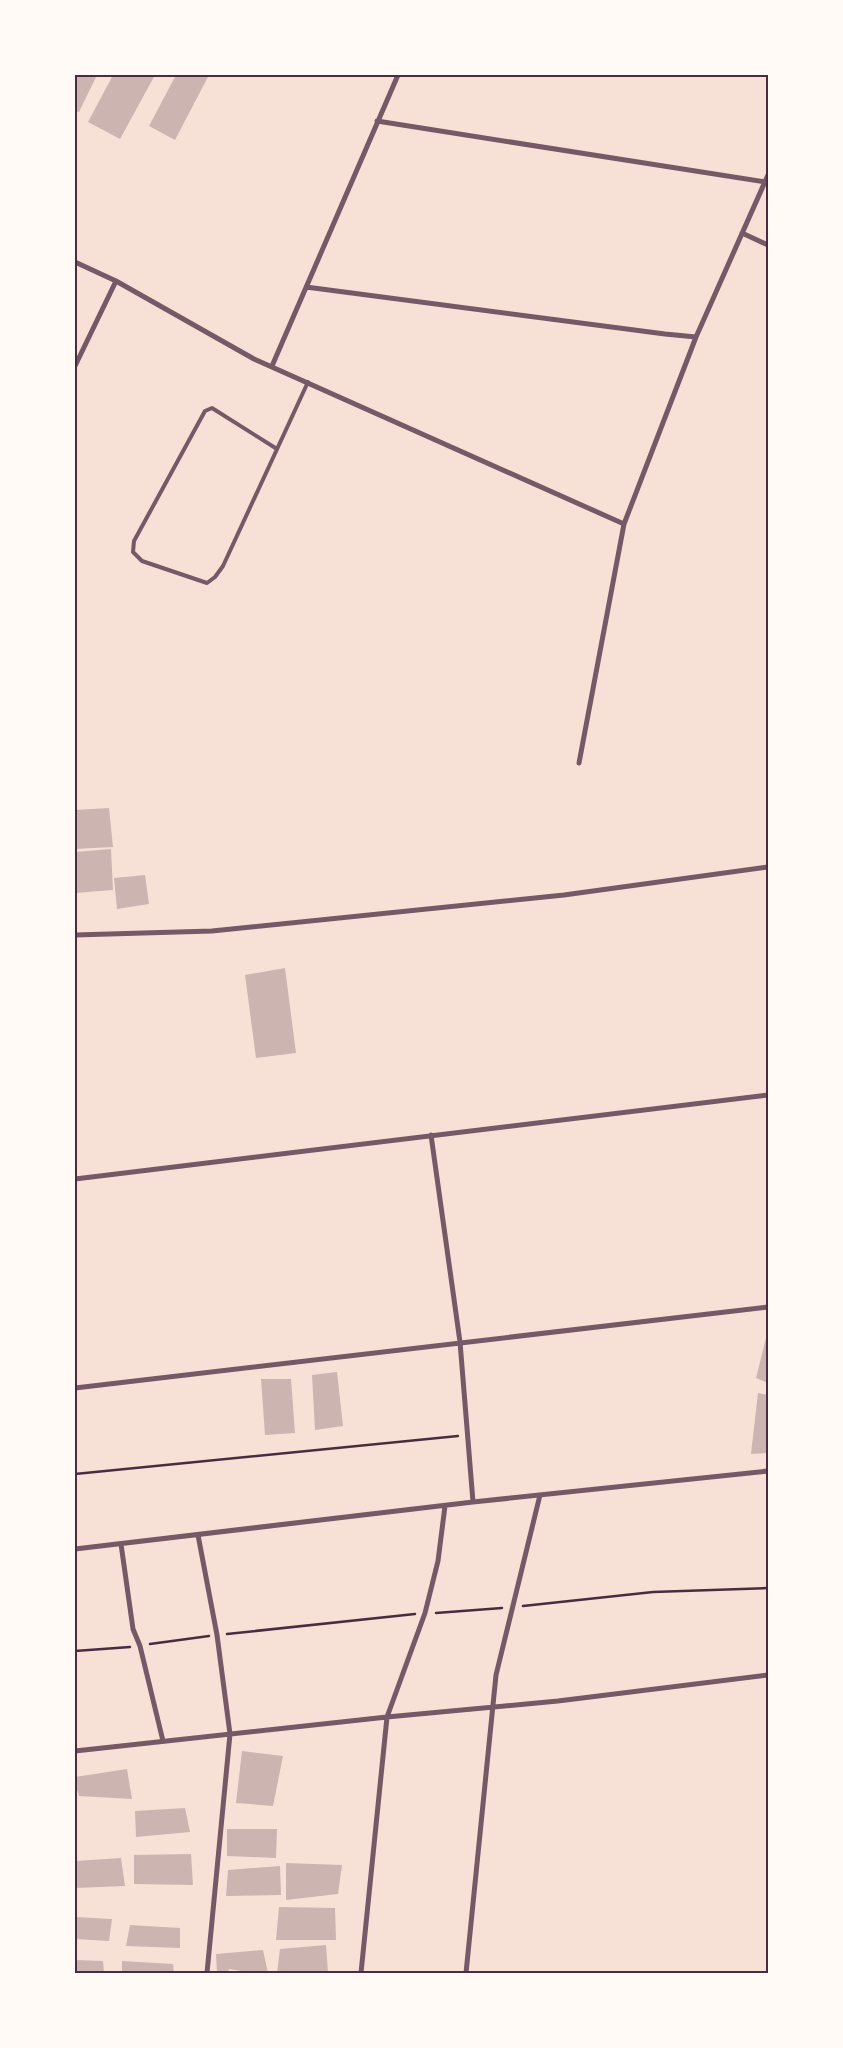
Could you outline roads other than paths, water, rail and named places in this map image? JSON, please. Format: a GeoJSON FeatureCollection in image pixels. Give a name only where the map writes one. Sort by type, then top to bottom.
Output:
{"type":"FeatureCollection","features":[{"type":"Feature","properties":{"kind":"street"},"geometry":{"type":"LineString","coordinates":[[272,366],[398,75]]}},
{"type":"Feature","properties":{"kind":"street"},"geometry":{"type":"LineString","coordinates":[[377,121],[765,182]]}},
{"type":"Feature","properties":{"kind":"street"},"geometry":{"type":"LineString","coordinates":[[579,762],[624,524],[696,337],[768,175]]}},
{"type":"Feature","properties":{"kind":"street"},"geometry":{"type":"LineString","coordinates":[[742,233],[768,245]]}},
{"type":"Feature","properties":{"kind":"street"},"geometry":{"type":"LineString","coordinates":[[75,262],[116,282],[254,359],[624,524]]}},
{"type":"Feature","properties":{"kind":"street"},"geometry":{"type":"LineString","coordinates":[[75,366],[116,282]]}},
{"type":"Feature","properties":{"kind":"street"},"geometry":{"type":"LineString","coordinates":[[306,287],[696,337]]}},
{"type":"Feature","properties":{"kind":"street"},"geometry":{"type":"LineString","coordinates":[[75,935],[232,929],[564,895],[768,867]]}},
{"type":"Feature","properties":{"kind":"street"},"geometry":{"type":"LineString","coordinates":[[75,1179],[768,1095]]}},
{"type":"Feature","properties":{"kind":"street"},"geometry":{"type":"LineString","coordinates":[[431,1135],[460,1342],[473,1502]]}},
{"type":"Feature","properties":{"kind":"street"},"geometry":{"type":"LineString","coordinates":[[75,1388],[768,1307]]}},
{"type":"Feature","properties":{"kind":"street"},"geometry":{"type":"LineString","coordinates":[[75,1549],[473,1502],[768,1471]]}},
{"type":"Feature","properties":{"kind":"street"},"geometry":{"type":"LineString","coordinates":[[466,1973],[496,1675],[540,1496]]}},
{"type":"Feature","properties":{"kind":"street"},"geometry":{"type":"LineString","coordinates":[[361,1973],[387,1717],[425,1613],[438,1561],[445,1506]]}},
{"type":"Feature","properties":{"kind":"street"},"geometry":{"type":"LineString","coordinates":[[198,1535],[217,1635],[230,1734],[207,1973]]}},
{"type":"Feature","properties":{"kind":"street"},"geometry":{"type":"LineString","coordinates":[[121,1544],[133,1629],[140,1646],[163,1741]]}},
{"type":"Feature","properties":{"kind":"street"},"geometry":{"type":"LineString","coordinates":[[75,1751],[387,1717],[558,1701],[768,1675]]}},
{"type":"Feature","properties":{"kind":"lane"},"geometry":{"type":"LineString","coordinates":[[277,450],[212,408],[205,411],[134,541],[133,552],[142,561],[207,583],[215,577],[223,566],[277,450],[308,382]]}}]}
